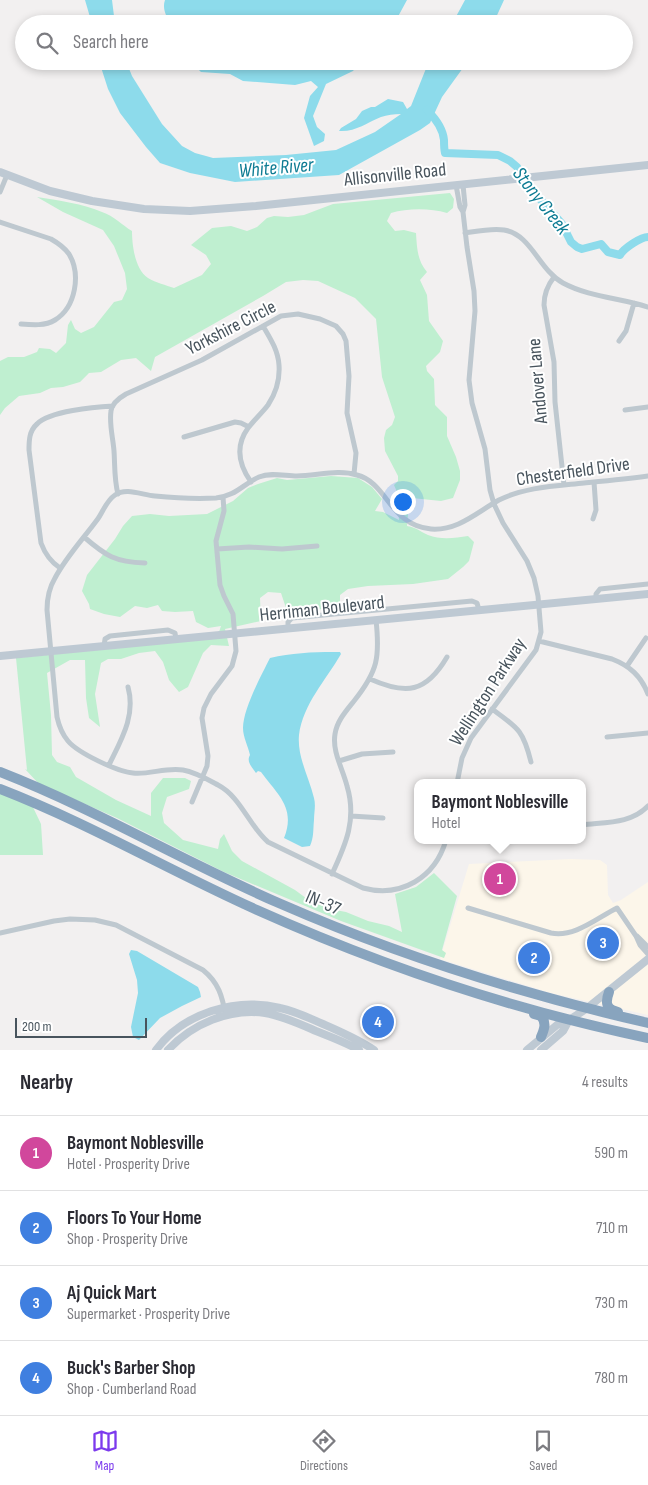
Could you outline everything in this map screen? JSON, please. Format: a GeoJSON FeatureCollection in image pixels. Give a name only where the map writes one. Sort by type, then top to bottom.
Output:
{"type":"FeatureCollection","features":[{"type":"Feature","properties":{"kind":"highway","name":"IN-37"},"geometry":{"type":"LineString","coordinates":[[0,772],[70,802],[229,881],[321,921],[396,950],[465,974],[586,1009],[648,1021]]}},
{"type":"Feature","properties":{"kind":"highway","name":"IN-37"},"geometry":{"type":"LineString","coordinates":[[0,789],[75,821],[271,916],[361,954],[508,1003],[569,1020],[648,1038]]}},
{"type":"Feature","properties":{"kind":"highway"},"geometry":{"type":"LineString","coordinates":[[437,980],[449,988],[541,1016],[545,1024],[542,1037]]}},
{"type":"Feature","properties":{"kind":"highway"},"geometry":{"type":"LineString","coordinates":[[609,992],[606,1001],[608,1008],[615,1012],[648,1021]]}},
{"type":"Feature","properties":{"kind":"street","name":"Allisonville Road"},"geometry":{"type":"LineString","coordinates":[[4,173],[50,191],[92,201],[144,209],[190,211],[256,206],[648,165]]}},
{"type":"Feature","properties":{"kind":"street"},"geometry":{"type":"LineString","coordinates":[[0,192],[4,173]]}},
{"type":"Feature","properties":{"kind":"street","name":"Wellington Parkway"},"geometry":{"type":"LineString","coordinates":[[458,779],[462,758],[467,747],[492,709],[536,650],[541,627],[536,586],[531,569],[494,504],[490,490],[485,449],[472,403],[469,386],[476,310],[463,212],[460,207],[460,185]]}},
{"type":"Feature","properties":{"kind":"street"},"geometry":{"type":"LineString","coordinates":[[0,222],[51,239],[67,251],[74,266],[74,294],[72,301],[63,313],[57,319],[41,325],[21,324]]}},
{"type":"Feature","properties":{"kind":"street"},"geometry":{"type":"LineString","coordinates":[[466,233],[498,229],[507,230],[525,241],[543,266],[561,282],[579,290],[648,307]]}},
{"type":"Feature","properties":{"kind":"street","name":"Andover Lane"},"geometry":{"type":"LineString","coordinates":[[554,277],[547,288],[544,305],[554,362],[556,410],[564,485]]}},
{"type":"Feature","properties":{"kind":"street"},"geometry":{"type":"LineString","coordinates":[[619,341],[626,331],[634,303]]}},
{"type":"Feature","properties":{"kind":"street","name":"Yorkshire Circle"},"geometry":{"type":"LineString","coordinates":[[113,406],[126,394],[202,360],[282,316],[303,314],[332,324],[344,334],[349,357],[347,413],[356,454],[354,474]]}},
{"type":"Feature","properties":{"kind":"street"},"geometry":{"type":"LineString","coordinates":[[251,482],[244,470],[240,454],[241,443],[249,427],[270,401],[278,380],[279,364],[277,354],[263,326]]}},
{"type":"Feature","properties":{"kind":"street"},"geometry":{"type":"LineString","coordinates":[[60,568],[51,561],[41,544],[29,450],[30,435],[36,424],[51,416],[97,407],[113,406],[111,414],[115,460],[114,479],[118,494],[108,501],[98,518],[60,568],[51,585],[47,604],[57,717],[62,732],[74,746],[123,771],[134,773],[179,769],[189,771],[219,785],[232,794],[257,831],[268,842],[369,890],[384,891],[400,888],[421,878],[430,870],[441,854],[445,844]]}},
{"type":"Feature","properties":{"kind":"street"},"geometry":{"type":"LineString","coordinates":[[625,410],[648,407]]}},
{"type":"Feature","properties":{"kind":"street"},"geometry":{"type":"LineString","coordinates":[[184,437],[235,422],[249,427]]}},
{"type":"Feature","properties":{"kind":"street","name":"Chesterfield Drive"},"geometry":{"type":"LineString","coordinates":[[118,494],[130,492],[156,496],[215,498],[223,497],[239,490],[262,476],[354,474],[364,477],[374,484],[404,519],[430,529],[442,529],[456,525],[499,500],[526,491],[648,476]]}},
{"type":"Feature","properties":{"kind":"street"},"geometry":{"type":"LineString","coordinates":[[593,518],[596,510],[594,482]]}},
{"type":"Feature","properties":{"kind":"street"},"geometry":{"type":"LineString","coordinates":[[192,802],[207,766],[208,756],[203,725],[203,713],[206,702],[232,666],[236,651],[236,633],[232,611],[221,588],[216,538],[224,511],[223,497]]}},
{"type":"Feature","properties":{"kind":"street"},"geometry":{"type":"LineString","coordinates":[[84,537],[104,553],[118,560],[145,563]]}},
{"type":"Feature","properties":{"kind":"street"},"geometry":{"type":"LineString","coordinates":[[217,549],[249,546],[282,549],[317,546]]}},
{"type":"Feature","properties":{"kind":"street"},"geometry":{"type":"LineString","coordinates":[[596,598],[596,594],[600,589],[648,584]]}},
{"type":"Feature","properties":{"kind":"street","name":"Herriman Boulevard"},"geometry":{"type":"LineString","coordinates":[[0,656],[648,594]]}},
{"type":"Feature","properties":{"kind":"street"},"geometry":{"type":"LineString","coordinates":[[288,628],[288,622],[292,618],[474,601],[478,605],[479,610]]}},
{"type":"Feature","properties":{"kind":"street"},"geometry":{"type":"LineString","coordinates":[[332,874],[346,844],[351,816],[348,786],[334,745],[337,727],[344,714],[364,689],[376,665],[378,651],[376,620]]}},
{"type":"Feature","properties":{"kind":"street"},"geometry":{"type":"LineString","coordinates":[[627,666],[646,638]]}},
{"type":"Feature","properties":{"kind":"street"},"geometry":{"type":"LineString","coordinates":[[539,640],[612,659],[627,666],[640,679],[648,694]]}},
{"type":"Feature","properties":{"kind":"street"},"geometry":{"type":"LineString","coordinates":[[370,679],[394,688],[410,688],[431,679],[447,657]]}},
{"type":"Feature","properties":{"kind":"street"},"geometry":{"type":"LineString","coordinates":[[108,765],[128,722],[131,703],[128,687]]}},
{"type":"Feature","properties":{"kind":"street"},"geometry":{"type":"LineString","coordinates":[[492,709],[518,730],[526,743],[531,762]]}},
{"type":"Feature","properties":{"kind":"street"},"geometry":{"type":"LineString","coordinates":[[608,736],[648,733]]}},
{"type":"Feature","properties":{"kind":"street"},"geometry":{"type":"LineString","coordinates":[[339,761],[362,754],[393,752]]}},
{"type":"Feature","properties":{"kind":"street"},"geometry":{"type":"LineString","coordinates":[[586,824],[629,819],[647,809]]}},
{"type":"Feature","properties":{"kind":"street"},"geometry":{"type":"LineString","coordinates":[[351,816],[383,818]]}},
{"type":"Feature","properties":{"kind":"street"},"geometry":{"type":"LineString","coordinates":[[468,908],[559,934],[575,931],[617,908],[640,945],[648,954]]}},
{"type":"Feature","properties":{"kind":"street"},"geometry":{"type":"LineString","coordinates":[[0,933],[70,919],[96,920],[116,925],[203,970],[218,985],[225,1011]]}},
{"type":"Feature","properties":{"kind":"street"},"geometry":{"type":"LineString","coordinates":[[636,936],[648,947]]}},
{"type":"Feature","properties":{"kind":"street"},"geometry":{"type":"LineString","coordinates":[[527,1050],[556,1025],[569,1020],[609,992],[648,959]]}},
{"type":"Feature","properties":{"kind":"street"},"geometry":{"type":"LineString","coordinates":[[156,1050],[171,1034],[194,1018],[252,1004],[278,1007],[296,1013],[346,1034],[374,1050]]}},
{"type":"Feature","properties":{"kind":"street"},"geometry":{"type":"LineString","coordinates":[[168,1050],[185,1034],[225,1011],[273,1015],[290,1020],[359,1050]]}},
{"type":"Feature","properties":{"kind":"street"},"geometry":{"type":"LineString","coordinates":[[541,1050],[563,1031],[569,1020]]}},
{"type":"Feature","properties":{"kind":"shaded area"},"geometry":{"type":"Polygon","coordinates":[[[571,859],[600,860],[607,865],[608,895],[613,903],[621,900],[648,882],[648,1015],[551,993],[440,959],[469,864],[571,859]]]}},
{"type":"Feature","properties":{"kind":"green space"},"geometry":{"type":"Polygon","coordinates":[[[450,193],[454,199],[453,208],[447,213],[426,209],[412,209],[391,213],[387,221],[395,231],[404,230],[416,233],[419,258],[427,272],[420,280],[427,295],[429,321],[443,341],[440,352],[426,366],[427,371],[434,379],[435,405],[447,417],[447,436],[460,471],[460,480],[453,498],[441,501],[412,498],[409,502],[407,526],[438,538],[468,536],[474,542],[469,561],[448,579],[348,589],[340,595],[340,606],[286,615],[287,611],[281,593],[268,592],[260,598],[261,621],[225,629],[229,646],[211,645],[203,653],[188,687],[179,692],[169,680],[163,662],[155,651],[139,653],[121,659],[108,659],[101,663],[95,694],[100,727],[89,718],[86,698],[85,660],[70,660],[47,673],[52,755],[57,762],[70,767],[76,777],[116,800],[151,816],[151,793],[163,778],[185,778],[191,781],[189,789],[167,797],[162,813],[164,823],[183,840],[218,849],[220,839],[224,834],[232,851],[242,861],[295,890],[310,901],[330,909],[346,912],[368,921],[389,926],[402,932],[395,894],[416,887],[434,873],[457,896],[442,950],[446,953],[444,958],[341,921],[224,872],[117,818],[39,784],[25,769],[27,770],[16,658],[217,638],[221,626],[208,628],[196,622],[193,611],[162,611],[158,605],[147,608],[135,606],[120,617],[90,609],[82,591],[87,575],[132,516],[150,514],[169,516],[207,514],[233,501],[248,488],[277,478],[287,480],[331,476],[358,478],[372,487],[382,499],[375,511],[383,512],[399,520],[397,492],[394,485],[398,481],[398,476],[385,451],[384,438],[386,430],[392,425],[395,417],[382,377],[376,319],[355,298],[318,281],[286,282],[155,357],[151,371],[136,358],[121,360],[101,372],[89,373],[80,382],[51,388],[40,393],[19,396],[0,415],[0,361],[8,357],[24,357],[37,352],[39,348],[50,349],[56,353],[66,343],[68,325],[71,320],[75,329],[81,333],[94,327],[114,302],[122,300],[127,289],[125,273],[114,246],[103,230],[63,212],[37,197],[87,207],[114,218],[132,231],[135,257],[144,274],[154,281],[174,288],[202,275],[211,264],[206,255],[191,245],[212,228],[231,226],[247,231],[257,227],[267,218],[304,215],[333,204],[450,193]]]}},
{"type":"Feature","properties":{"kind":"green space"},"geometry":{"type":"Polygon","coordinates":[[[0,790],[30,801],[41,824],[43,855],[0,855],[0,790]]]}},
{"type":"Feature","properties":{"kind":"water"},"geometry":{"type":"Polygon","coordinates":[[[85,0],[112,0],[114,15],[89,15],[85,0]]]}},
{"type":"Feature","properties":{"kind":"water"},"geometry":{"type":"Polygon","coordinates":[[[165,0],[407,0],[399,15],[166,15],[164,6],[165,0]]]}},
{"type":"Feature","properties":{"kind":"water"},"geometry":{"type":"Polygon","coordinates":[[[465,0],[504,0],[497,15],[457,15],[465,0]]]}},
{"type":"Feature","properties":{"kind":"water","name":"White River"},"geometry":{"type":"Polygon","coordinates":[[[102,70],[130,70],[162,124],[182,146],[195,153],[213,158],[286,155],[336,150],[375,132],[401,114],[383,116],[356,129],[339,131],[356,119],[362,111],[375,107],[388,99],[403,102],[407,109],[411,106],[425,70],[462,70],[442,97],[430,123],[339,175],[235,182],[190,173],[160,163],[120,113],[108,89],[102,70]]]}},
{"type":"Feature","properties":{"kind":"water"},"geometry":{"type":"Polygon","coordinates":[[[199,70],[354,70],[326,84],[313,116],[317,127],[325,134],[324,141],[314,146],[304,118],[310,96],[318,87],[311,81],[295,85],[243,81],[230,74],[201,72],[199,70]]]}},
{"type":"Feature","properties":{"kind":"water"},"geometry":{"type":"Polygon","coordinates":[[[340,652],[341,654],[310,703],[301,724],[299,735],[300,751],[315,804],[311,843],[310,846],[302,847],[284,838],[288,818],[283,802],[261,772],[258,771],[256,773],[250,764],[250,755],[243,731],[244,720],[246,711],[270,658],[302,653],[340,652]]]}},
{"type":"Feature","properties":{"kind":"water"},"geometry":{"type":"Polygon","coordinates":[[[131,950],[137,951],[198,987],[201,997],[160,1018],[139,1040],[133,1037],[131,1027],[138,993],[137,980],[129,954],[131,950]]]}},
{"type":"Feature","properties":{"kind":"waterway","name":"Stony Creek"},"geometry":{"type":"LineString","coordinates":[[427,110],[436,120],[442,132],[445,153],[498,155],[510,161],[517,167],[534,192],[562,224],[571,242],[577,247],[582,249],[601,244],[608,252],[620,255],[633,243],[648,237]]}},
{"type":"Feature","properties":{"kind":"place","name":"Baymont Noblesville"},"geometry":{"type":"Point","coordinates":[500,879]}},
{"type":"Feature","properties":{"kind":"place","name":"Aj Quick Mart"},"geometry":{"type":"Point","coordinates":[603,943]}},
{"type":"Feature","properties":{"kind":"place","name":"Floors To Your Home"},"geometry":{"type":"Point","coordinates":[534,958]}},
{"type":"Feature","properties":{"kind":"place","name":"Buck's Barber Shop"},"geometry":{"type":"Point","coordinates":[378,1022]}}]}
